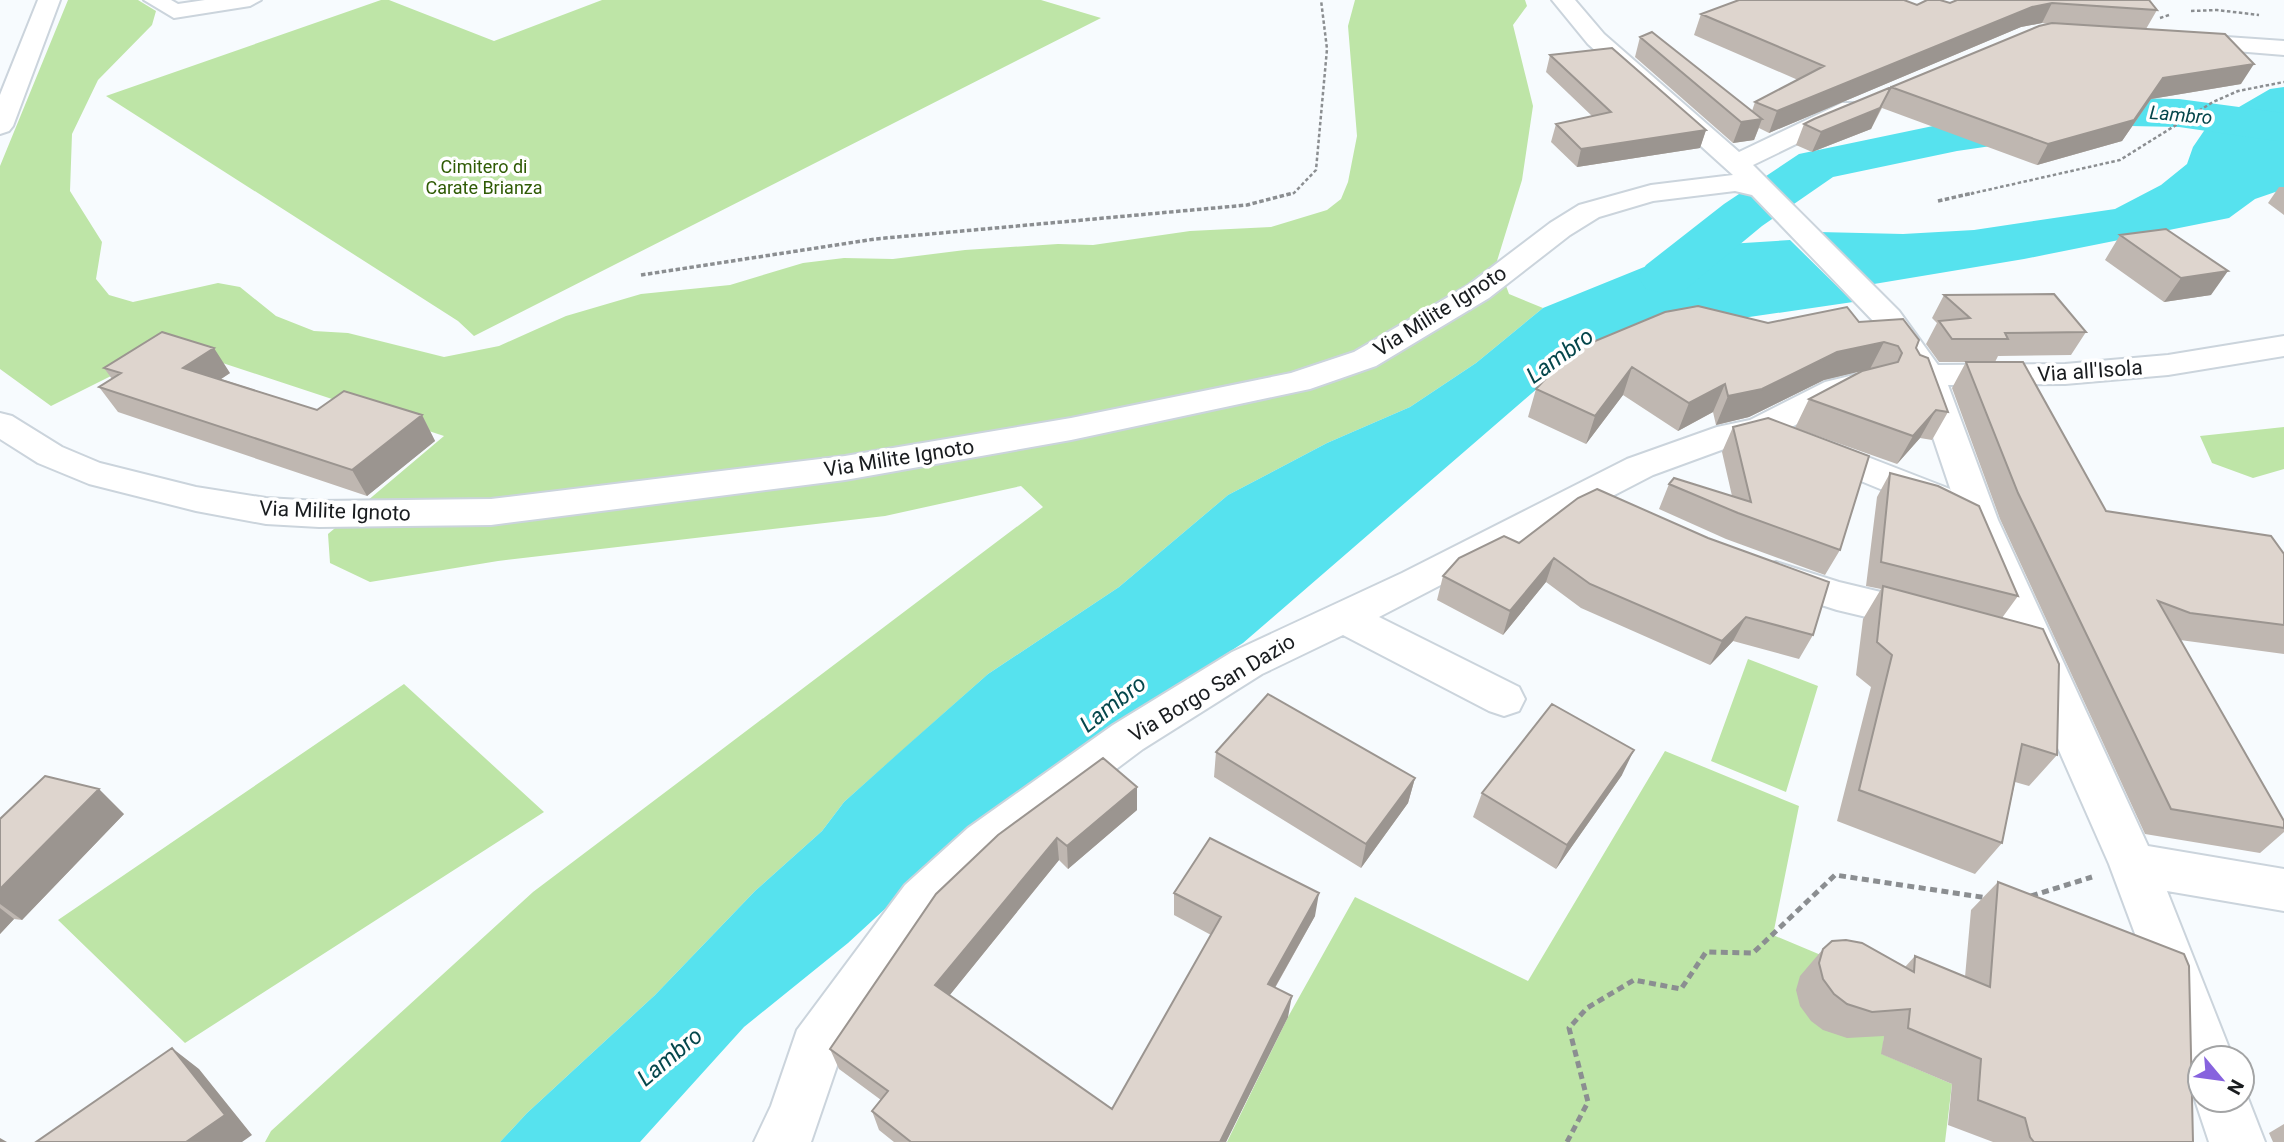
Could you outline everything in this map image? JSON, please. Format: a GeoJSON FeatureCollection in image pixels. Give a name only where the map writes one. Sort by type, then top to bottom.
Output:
{"type":"FeatureCollection","features":[{"type":"Feature","properties":{"kind":"street"},"geometry":{"type":"LineString","coordinates":[[0,126],[49,0]]}},
{"type":"Feature","properties":{"kind":"street"},"geometry":{"type":"LineString","coordinates":[[155,0],[174,11],[250,0]]}},
{"type":"Feature","properties":{"kind":"street"},"geometry":{"type":"LineString","coordinates":[[1563,0],[1569,11],[1597,39],[1736,163],[1871,300],[1888,318],[1923,374],[1980,520],[2133,864],[2202,1044]]}},
{"type":"Feature","properties":{"kind":"street"},"geometry":{"type":"LineString","coordinates":[[2166,40],[2284,48]]}},
{"type":"Feature","properties":{"kind":"street"},"geometry":{"type":"LineString","coordinates":[[1736,163],[1796,132],[1868,101]]}},
{"type":"Feature","properties":{"kind":"street","name":"Via Milite Ignoto"},"geometry":{"type":"LineString","coordinates":[[0,424],[50,455],[89,472],[196,499],[266,511],[319,514],[491,512],[845,467],[1071,429],[1298,382],[1365,359],[1478,292],[1560,229],[1589,211],[1651,192],[1735,183],[1758,188]]}},
{"type":"Feature","properties":{"kind":"street","name":"Via all'Isola"},"geometry":{"type":"LineString","coordinates":[[1923,374],[2065,374],[2168,366],[2284,346]]}},
{"type":"Feature","properties":{"kind":"street","name":"Via Borgo San Dazio"},"geometry":{"type":"LineString","coordinates":[[782,1142],[795,1116],[816,1048],[922,900],[984,842],[1128,737],[1247,663],[1341,616],[1416,583],[1494,540],[1590,496],[1640,467],[1729,435],[1759,429],[1837,389],[1868,382]]}},
{"type":"Feature","properties":{"kind":"street"},"geometry":{"type":"LineString","coordinates":[[1759,429],[1909,485],[1980,520]]}},
{"type":"Feature","properties":{"kind":"street"},"geometry":{"type":"LineString","coordinates":[[1590,496],[1630,515]]}},
{"type":"Feature","properties":{"kind":"street"},"geometry":{"type":"LineString","coordinates":[[1748,566],[1837,596],[1968,628],[2037,649]]}},
{"type":"Feature","properties":{"kind":"street"},"geometry":{"type":"LineString","coordinates":[[1341,616],[1504,699]]}},
{"type":"Feature","properties":{"kind":"street"},"geometry":{"type":"LineString","coordinates":[[2133,864],[2284,890]]}},
{"type":"Feature","properties":{"kind":"street"},"geometry":{"type":"LineString","coordinates":[[2227,1114],[2237,1142]]}},
{"type":"Feature","properties":{"kind":"path"},"geometry":{"type":"LineString","coordinates":[[641,275],[875,239],[1247,205],[1294,193],[1316,170],[1327,49],[1321,0]]}},
{"type":"Feature","properties":{"kind":"path"},"geometry":{"type":"LineString","coordinates":[[1938,201],[2120,160],[2213,102],[2238,91],[2284,82]]}},
{"type":"Feature","properties":{"kind":"path"},"geometry":{"type":"LineString","coordinates":[[2027,897],[2133,864]]}},
{"type":"Feature","properties":{"kind":"path"},"geometry":{"type":"LineString","coordinates":[[1567,1142],[1588,1102],[1569,1028],[1587,1008],[1634,980],[1681,989],[1706,952],[1753,953],[1835,875],[2000,900]]}},
{"type":"Feature","properties":{"kind":"green space"},"geometry":{"type":"Polygon","coordinates":[[[68,0],[138,0],[156,11],[152,25],[98,80],[72,134],[70,191],[102,242],[96,279],[109,295],[133,302],[218,283],[240,287],[276,316],[314,331],[348,333],[444,357],[499,346],[566,316],[641,294],[730,285],[803,263],[844,258],[893,259],[965,250],[1058,244],[1093,245],[1190,231],[1271,227],[1327,210],[1341,199],[1348,182],[1357,136],[1348,26],[1355,0],[1525,0],[1527,6],[1513,25],[1533,106],[1522,180],[1497,261],[1509,294],[1543,308],[1476,363],[1410,407],[1327,443],[1228,495],[1119,587],[988,674],[844,802],[822,831],[755,891],[655,995],[527,1113],[500,1142],[265,1142],[271,1131],[533,892],[1043,507],[1021,486],[885,516],[498,561],[370,582],[330,563],[328,534],[444,436],[171,346],[51,406],[0,369],[0,166],[68,0]]]}},
{"type":"Feature","properties":{"kind":"green space","name":"Cimitero di Carate Brianza"},"geometry":{"type":"Polygon","coordinates":[[[381,0],[389,0],[494,41],[602,0],[1041,0],[1101,18],[474,336],[458,321],[106,96],[381,0]]]}},
{"type":"Feature","properties":{"kind":"green space"},"geometry":{"type":"Polygon","coordinates":[[[2284,427],[2284,469],[2253,478],[2212,463],[2200,436],[2284,427]]]}},
{"type":"Feature","properties":{"kind":"green space"},"geometry":{"type":"Polygon","coordinates":[[[1748,659],[1818,686],[1786,792],[1711,761],[1748,659]]]}},
{"type":"Feature","properties":{"kind":"green space"},"geometry":{"type":"Polygon","coordinates":[[[404,684],[544,812],[185,1043],[58,920],[404,684]]]}},
{"type":"Feature","properties":{"kind":"green space"},"geometry":{"type":"Polygon","coordinates":[[[1665,751],[1799,806],[1773,935],[1890,984],[1882,1054],[1952,1084],[1945,1142],[1227,1142],[1288,1017],[1355,897],[1528,981],[1665,751]]]}},
{"type":"Feature","properties":{"kind":"water"},"geometry":{"type":"Polygon","coordinates":[[[2284,87],[2284,189],[2255,199],[2229,218],[2024,259],[1874,284],[1819,232],[1903,234],[1974,230],[2115,209],[2161,185],[2187,164],[2193,147],[2208,125],[2270,89],[2284,87]]]}},
{"type":"Feature","properties":{"kind":"water"},"geometry":{"type":"Polygon","coordinates":[[[1790,240],[1853,302],[1674,328],[1546,381],[1243,643],[1152,702],[911,885],[848,943],[744,1027],[640,1142],[500,1142],[527,1113],[655,995],[755,891],[822,831],[844,802],[902,750],[988,674],[1119,587],[1228,495],[1327,443],[1410,407],[1476,363],[1543,308],[1696,246],[1790,240]]]}},
{"type":"Feature","properties":{"kind":"building"},"geometry":{"type":"Polygon","coordinates":[[[1739,0],[1904,0],[1917,5],[1927,0],[1950,3],[1957,0],[2149,0],[2157,10],[2052,3],[2032,7],[1777,111],[1755,102],[1824,66],[1701,14],[1739,0]]]}},
{"type":"Feature","properties":{"kind":"building"},"geometry":{"type":"Polygon","coordinates":[[[2052,23],[2225,34],[2254,64],[2163,78],[2134,120],[2048,144],[1891,87],[2052,23]]]}},
{"type":"Feature","properties":{"kind":"building"},"geometry":{"type":"Polygon","coordinates":[[[1652,32],[1762,119],[1741,122],[1640,37],[1652,32]]]}},
{"type":"Feature","properties":{"kind":"building"},"geometry":{"type":"Polygon","coordinates":[[[1612,48],[1706,130],[1581,149],[1556,124],[1611,112],[1550,55],[1612,48]]]}},
{"type":"Feature","properties":{"kind":"building"},"geometry":{"type":"Polygon","coordinates":[[[1891,87],[1880,108],[1821,132],[1804,124],[1814,119],[1891,87]]]}},
{"type":"Feature","properties":{"kind":"building"},"geometry":{"type":"Polygon","coordinates":[[[2166,229],[2228,271],[2181,278],[2120,235],[2166,229]]]}},
{"type":"Feature","properties":{"kind":"building"},"geometry":{"type":"Polygon","coordinates":[[[2054,294],[2086,332],[2005,333],[2008,339],[1952,339],[1939,321],[1970,318],[1944,295],[2054,294]]]}},
{"type":"Feature","properties":{"kind":"building"},"geometry":{"type":"Polygon","coordinates":[[[1698,306],[1768,323],[1847,307],[1859,322],[1903,319],[1919,340],[1916,348],[1920,355],[1928,358],[1948,412],[1936,410],[1913,436],[1809,399],[1862,371],[1898,362],[1902,353],[1898,346],[1884,342],[1837,352],[1762,389],[1728,396],[1725,384],[1689,403],[1632,367],[1595,416],[1536,389],[1571,351],[1665,312],[1698,306]]]}},
{"type":"Feature","properties":{"kind":"building"},"geometry":{"type":"Polygon","coordinates":[[[162,332],[214,348],[183,368],[317,410],[344,391],[422,415],[352,470],[99,387],[121,373],[104,368],[162,332]]]}},
{"type":"Feature","properties":{"kind":"building"},"geometry":{"type":"Polygon","coordinates":[[[1966,362],[2023,362],[2106,511],[2271,536],[2284,554],[2284,625],[2190,613],[2158,601],[2284,821],[2284,828],[2171,809],[2018,493],[1966,362]]]}},
{"type":"Feature","properties":{"kind":"building"},"geometry":{"type":"Polygon","coordinates":[[[1768,418],[1869,456],[1840,550],[1738,513],[1669,484],[1674,478],[1751,502],[1733,427],[1768,418]]]}},
{"type":"Feature","properties":{"kind":"building"},"geometry":{"type":"Polygon","coordinates":[[[1890,473],[1938,486],[1979,506],[2018,596],[1881,562],[1890,473]]]}},
{"type":"Feature","properties":{"kind":"building"},"geometry":{"type":"Polygon","coordinates":[[[1597,489],[1708,538],[1829,582],[1813,635],[1746,617],[1722,641],[1590,584],[1554,558],[1510,611],[1443,576],[1459,558],[1504,536],[1519,543],[1578,498],[1597,489]]]}},
{"type":"Feature","properties":{"kind":"building"},"geometry":{"type":"Polygon","coordinates":[[[1883,586],[2043,629],[2059,664],[2057,755],[2022,744],[2002,843],[1859,790],[1892,655],[1877,642],[1883,586]]]}},
{"type":"Feature","properties":{"kind":"building"},"geometry":{"type":"Polygon","coordinates":[[[1268,694],[1415,778],[1366,844],[1216,752],[1268,694]]]}},
{"type":"Feature","properties":{"kind":"building"},"geometry":{"type":"Polygon","coordinates":[[[1552,704],[1634,750],[1567,845],[1482,793],[1552,704]]]}},
{"type":"Feature","properties":{"kind":"building"},"geometry":{"type":"Polygon","coordinates":[[[1103,758],[1137,787],[1067,846],[1057,838],[935,985],[1112,1109],[1221,917],[1174,893],[1210,838],[1319,893],[1268,984],[1292,996],[1220,1142],[911,1142],[872,1111],[888,1091],[830,1049],[936,894],[998,835],[1103,758]]]}},
{"type":"Feature","properties":{"kind":"building"},"geometry":{"type":"Polygon","coordinates":[[[45,776],[99,789],[0,889],[0,819],[45,776]]]}},
{"type":"Feature","properties":{"kind":"building"},"geometry":{"type":"Polygon","coordinates":[[[1998,882],[2184,954],[2189,966],[2191,1044],[2186,1044],[2186,1114],[2192,1114],[2193,1142],[2034,1142],[2025,1118],[1978,1100],[1981,1059],[1908,1028],[1910,1009],[1872,1012],[1847,1004],[1834,994],[1823,979],[1819,963],[1823,949],[1832,941],[1846,940],[1862,943],[1914,972],[1915,956],[1990,987],[1998,882]]]}},
{"type":"Feature","properties":{"kind":"building"},"geometry":{"type":"Polygon","coordinates":[[[172,1048],[225,1115],[186,1142],[36,1142],[172,1048]]]}},
{"type":"Feature","properties":{"kind":"waterway","name":"Lambro"},"geometry":{"type":"LineString","coordinates":[[1666,277],[1743,215],[1817,165],[1957,136],[2130,112],[2179,113],[2276,126]]}}]}
